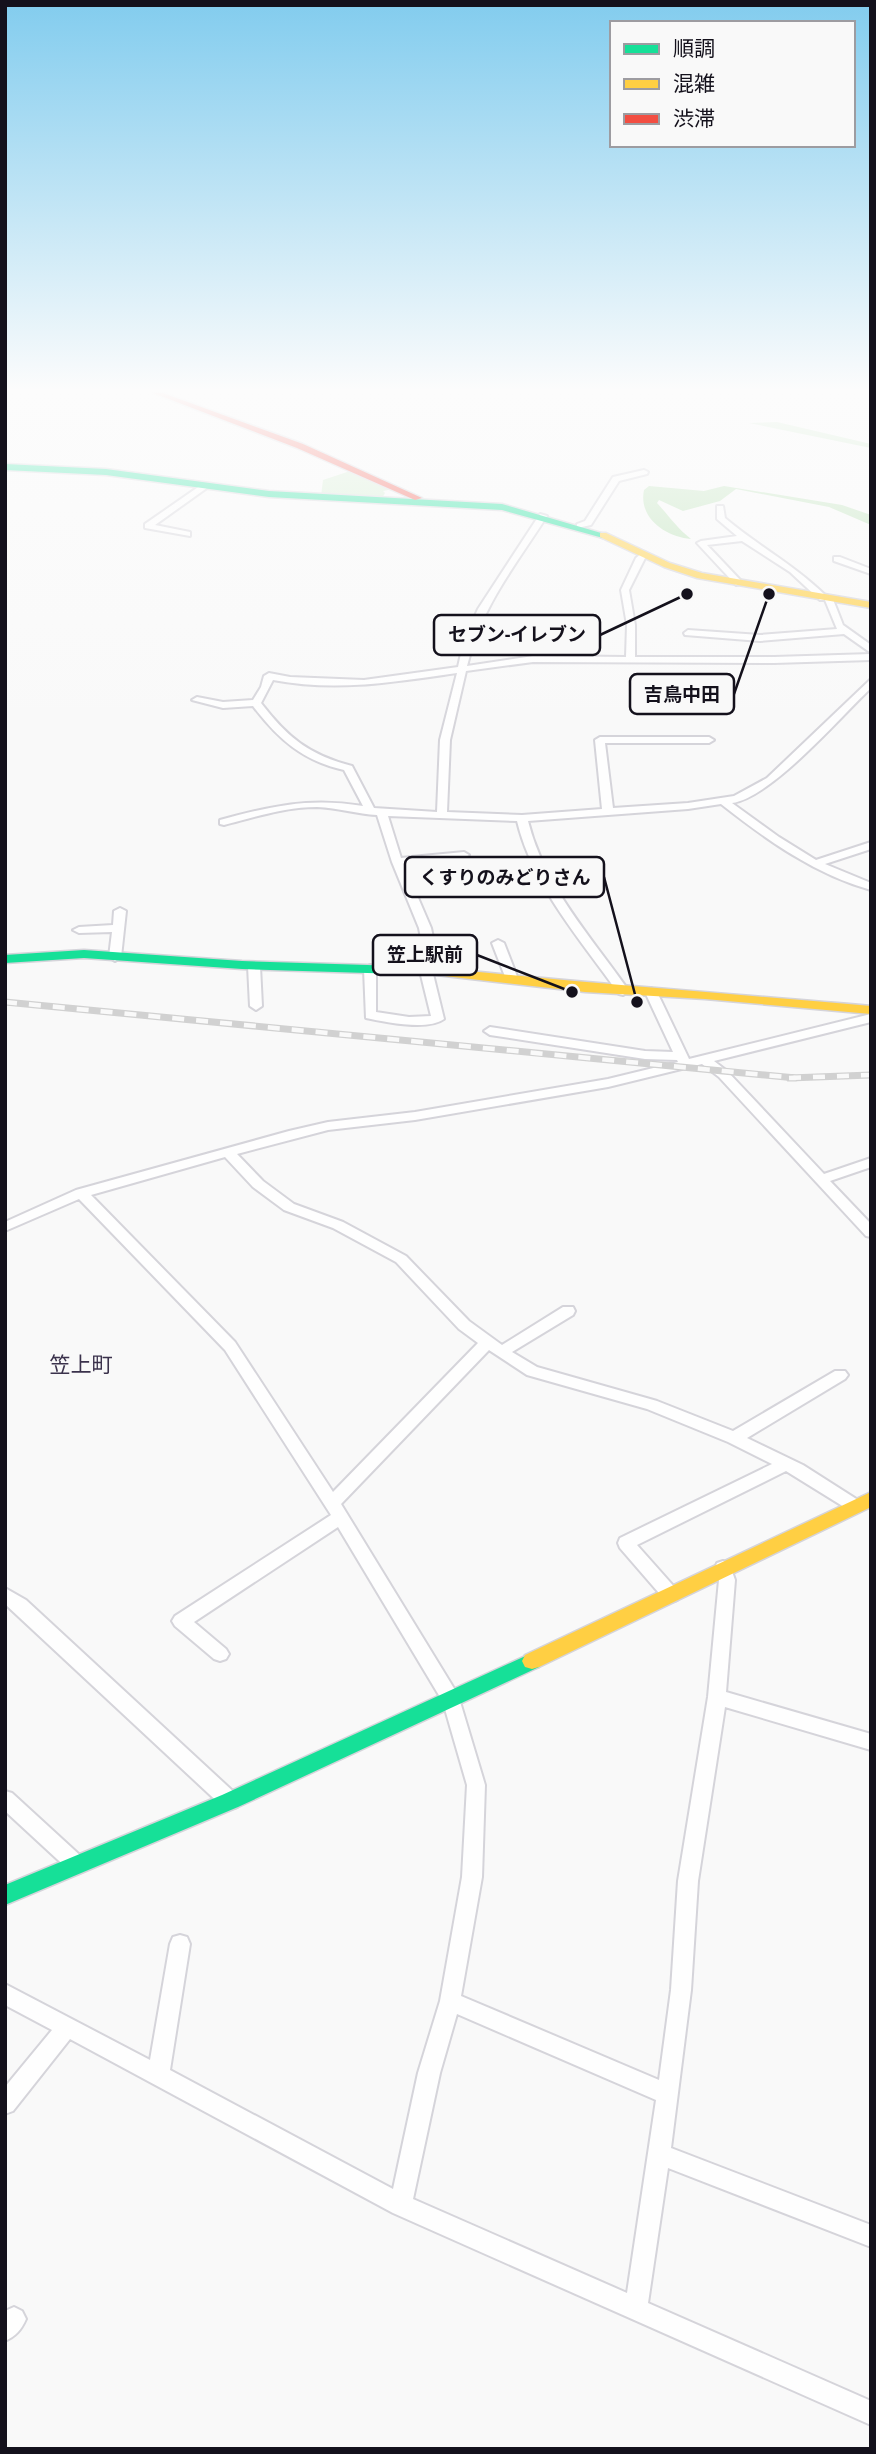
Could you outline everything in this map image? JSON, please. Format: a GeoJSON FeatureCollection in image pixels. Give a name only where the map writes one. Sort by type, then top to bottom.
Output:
{"type":"FeatureCollection","features":[{"type":"Feature","properties":{"kind":"street"},"geometry":{"type":"LineString","coordinates":[[175,508],[148,526],[187,534]]}},
{"type":"Feature","properties":{"kind":"street"},"geometry":{"type":"LineString","coordinates":[[499,508],[580,526],[687,572],[871,606]]}},
{"type":"Feature","properties":{"kind":"street"},"geometry":{"type":"LineString","coordinates":[[580,526],[588,523],[598,508]]}},
{"type":"Feature","properties":{"kind":"street"},"geometry":{"type":"LineString","coordinates":[[719,508],[721,519],[744,538],[793,570],[826,598],[839,626],[871,650]]}},
{"type":"Feature","properties":{"kind":"street"},"geometry":{"type":"LineString","coordinates":[[442,815],[444,740],[469,640],[482,609],[543,516]]}},
{"type":"Feature","properties":{"kind":"street"},"geometry":{"type":"LineString","coordinates":[[174,541],[196,528]]}},
{"type":"Feature","properties":{"kind":"street"},"geometry":{"type":"LineString","coordinates":[[739,583],[701,543],[744,538]]}},
{"type":"Feature","properties":{"kind":"street"},"geometry":{"type":"LineString","coordinates":[[630,660],[631,625],[625,590],[634,578],[634,565],[643,554]]}},
{"type":"Feature","properties":{"kind":"street"},"geometry":{"type":"LineString","coordinates":[[837,559],[871,572]]}},
{"type":"Feature","properties":{"kind":"street"},"geometry":{"type":"LineString","coordinates":[[688,633],[760,638],[846,631]]}},
{"type":"Feature","properties":{"kind":"street"},"geometry":{"type":"LineString","coordinates":[[256,703],[269,676],[365,682],[533,659],[774,660],[871,657]]}},
{"type":"Feature","properties":{"kind":"street"},"geometry":{"type":"LineString","coordinates":[[224,822],[275,808],[315,804],[344,806],[377,813],[522,818],[723,801],[750,793],[771,780],[871,682]]}},
{"type":"Feature","properties":{"kind":"street"},"geometry":{"type":"LineString","coordinates":[[197,700],[223,705],[256,703]]}},
{"type":"Feature","properties":{"kind":"street"},"geometry":{"type":"LineString","coordinates":[[256,703],[287,741],[320,761],[348,768],[377,813],[425,928],[438,1020],[409,1021],[370,1015],[370,969]]}},
{"type":"Feature","properties":{"kind":"street"},"geometry":{"type":"LineString","coordinates":[[608,812],[600,740],[709,740]]}},
{"type":"Feature","properties":{"kind":"street"},"geometry":{"type":"LineString","coordinates":[[723,801],[777,842],[814,864],[871,887]]}},
{"type":"Feature","properties":{"kind":"street"},"geometry":{"type":"LineString","coordinates":[[522,818],[525,837],[547,881],[624,991]]}},
{"type":"Feature","properties":{"kind":"street"},"geometry":{"type":"LineString","coordinates":[[814,864],[871,845]]}},
{"type":"Feature","properties":{"kind":"street"},"geometry":{"type":"LineString","coordinates":[[397,862],[464,855]]}},
{"type":"Feature","properties":{"kind":"street"},"geometry":{"type":"LineString","coordinates":[[115,957],[120,911]]}},
{"type":"Feature","properties":{"kind":"street"},"geometry":{"type":"LineString","coordinates":[[79,930],[118,928]]}},
{"type":"Feature","properties":{"kind":"street"},"geometry":{"type":"LineString","coordinates":[[498,943],[513,979]]}},
{"type":"Feature","properties":{"kind":"street"},"geometry":{"type":"LineString","coordinates":[[5,959],[71,955],[254,966],[430,971],[624,991],[871,1010]]}},
{"type":"Feature","properties":{"kind":"street"},"geometry":{"type":"LineString","coordinates":[[254,966],[256,1006]]}},
{"type":"Feature","properties":{"kind":"street"},"geometry":{"type":"LineString","coordinates":[[651,992],[682,1059]]}},
{"type":"Feature","properties":{"kind":"street"},"geometry":{"type":"LineString","coordinates":[[490,1031],[682,1059],[703,1058],[871,1017]]}},
{"type":"Feature","properties":{"kind":"street"},"geometry":{"type":"LineString","coordinates":[[703,1058],[723,1074],[871,1233]]}},
{"type":"Feature","properties":{"kind":"street"},"geometry":{"type":"LineString","coordinates":[[5,1227],[81,1193],[328,1126],[415,1116],[608,1083],[657,1072],[682,1059]]}},
{"type":"Feature","properties":{"kind":"street"},"geometry":{"type":"LineString","coordinates":[[229,1153],[258,1184],[289,1208],[338,1225],[401,1259],[464,1325],[494,1348],[532,1371],[652,1405],[734,1438],[797,1468],[855,1506]]}},
{"type":"Feature","properties":{"kind":"street"},"geometry":{"type":"LineString","coordinates":[[823,1180],[871,1162]]}},
{"type":"Feature","properties":{"kind":"street"},"geometry":{"type":"LineString","coordinates":[[81,1193],[230,1346],[452,1700],[476,1785],[472,1877],[450,2001],[429,2073],[401,2204]]}},
{"type":"Feature","properties":{"kind":"street"},"geometry":{"type":"LineString","coordinates":[[219,1654],[181,1621],[335,1511],[494,1348],[568,1311]]}},
{"type":"Feature","properties":{"kind":"street"},"geometry":{"type":"LineString","coordinates":[[734,1438],[840,1375]]}},
{"type":"Feature","properties":{"kind":"street"},"geometry":{"type":"LineString","coordinates":[[671,1595],[626,1543],[785,1464]]}},
{"type":"Feature","properties":{"kind":"street"},"geometry":{"type":"LineString","coordinates":[[5,1895],[230,1801],[452,1700],[871,1499]]}},
{"type":"Feature","properties":{"kind":"street"},"geometry":{"type":"LineString","coordinates":[[636,2307],[681,1990],[690,1868],[717,1697],[727,1580],[723,1569]]}},
{"type":"Feature","properties":{"kind":"street"},"geometry":{"type":"LineString","coordinates":[[5,1595],[20,1605],[230,1801]]}},
{"type":"Feature","properties":{"kind":"street"},"geometry":{"type":"LineString","coordinates":[[717,1697],[871,1742]]}},
{"type":"Feature","properties":{"kind":"street"},"geometry":{"type":"LineString","coordinates":[[5,1799],[77,1865]]}},
{"type":"Feature","properties":{"kind":"street"},"geometry":{"type":"LineString","coordinates":[[158,2077],[180,1944]]}},
{"type":"Feature","properties":{"kind":"street"},"geometry":{"type":"LineString","coordinates":[[5,1994],[401,2204],[871,2413]]}},
{"type":"Feature","properties":{"kind":"street"},"geometry":{"type":"LineString","coordinates":[[450,2001],[668,2094]]}},
{"type":"Feature","properties":{"kind":"street"},"geometry":{"type":"LineString","coordinates":[[5,2104],[66,2028]]}},
{"type":"Feature","properties":{"kind":"street"},"geometry":{"type":"LineString","coordinates":[[659,2154],[871,2236]]}},
{"type":"Feature","properties":{"kind":"green space"},"geometry":{"type":"Polygon","coordinates":[[[661,508],[691,539],[664,530],[645,509],[661,508]]]}},
{"type":"Feature","properties":{"kind":"green space"},"geometry":{"type":"Polygon","coordinates":[[[675,508],[696,508],[683,511],[675,508]]]}},
{"type":"Feature","properties":{"kind":"green space"},"geometry":{"type":"Polygon","coordinates":[[[830,508],[849,508],[871,515],[871,525],[830,508]]]}},
{"type":"Feature","properties":{"kind":"railway"},"geometry":{"type":"LineString","coordinates":[[5,1002],[794,1078]]}},
{"type":"Feature","properties":{"kind":"railway"},"geometry":{"type":"LineString","coordinates":[[794,1078],[871,1075]]}},
{"type":"Feature","properties":{"kind":"railway"},"geometry":{"type":"LineString","coordinates":[[789,1078],[794,1078]]}},
{"type":"Feature","properties":{"kind":"traffic: fast"},"geometry":{"type":"LineString","coordinates":[[504,508],[603,535]]}},
{"type":"Feature","properties":{"kind":"traffic: fast"},"geometry":{"type":"LineString","coordinates":[[5,959],[84,954],[242,965],[432,971]]}},
{"type":"Feature","properties":{"kind":"traffic: fast"},"geometry":{"type":"LineString","coordinates":[[5,1895],[230,1801],[532,1661]]}},
{"type":"Feature","properties":{"kind":"traffic: slow"},"geometry":{"type":"LineString","coordinates":[[603,535],[667,565],[700,576],[871,605]]}},
{"type":"Feature","properties":{"kind":"traffic: slow"},"geometry":{"type":"LineString","coordinates":[[432,971],[585,988],[705,995],[871,1010]]}},
{"type":"Feature","properties":{"kind":"traffic: slow"},"geometry":{"type":"LineString","coordinates":[[532,1661],[871,1499]]}},
{"type":"Feature","properties":{"kind":"place","name":"セブン-イレブン"},"geometry":{"type":"Point","coordinates":[687,594]}},
{"type":"Feature","properties":{"kind":"place","name":"吉鳥中田"},"geometry":{"type":"Point","coordinates":[769,594]}},
{"type":"Feature","properties":{"kind":"place","name":"笠上駅前"},"geometry":{"type":"Point","coordinates":[572,992]}},
{"type":"Feature","properties":{"kind":"place","name":"くすりのみどりさん"},"geometry":{"type":"Point","coordinates":[637,1002]}},
{"type":"Feature","properties":{"kind":"district","name":"笠上町"},"geometry":{"type":"Point","coordinates":[81,1364]}}]}
